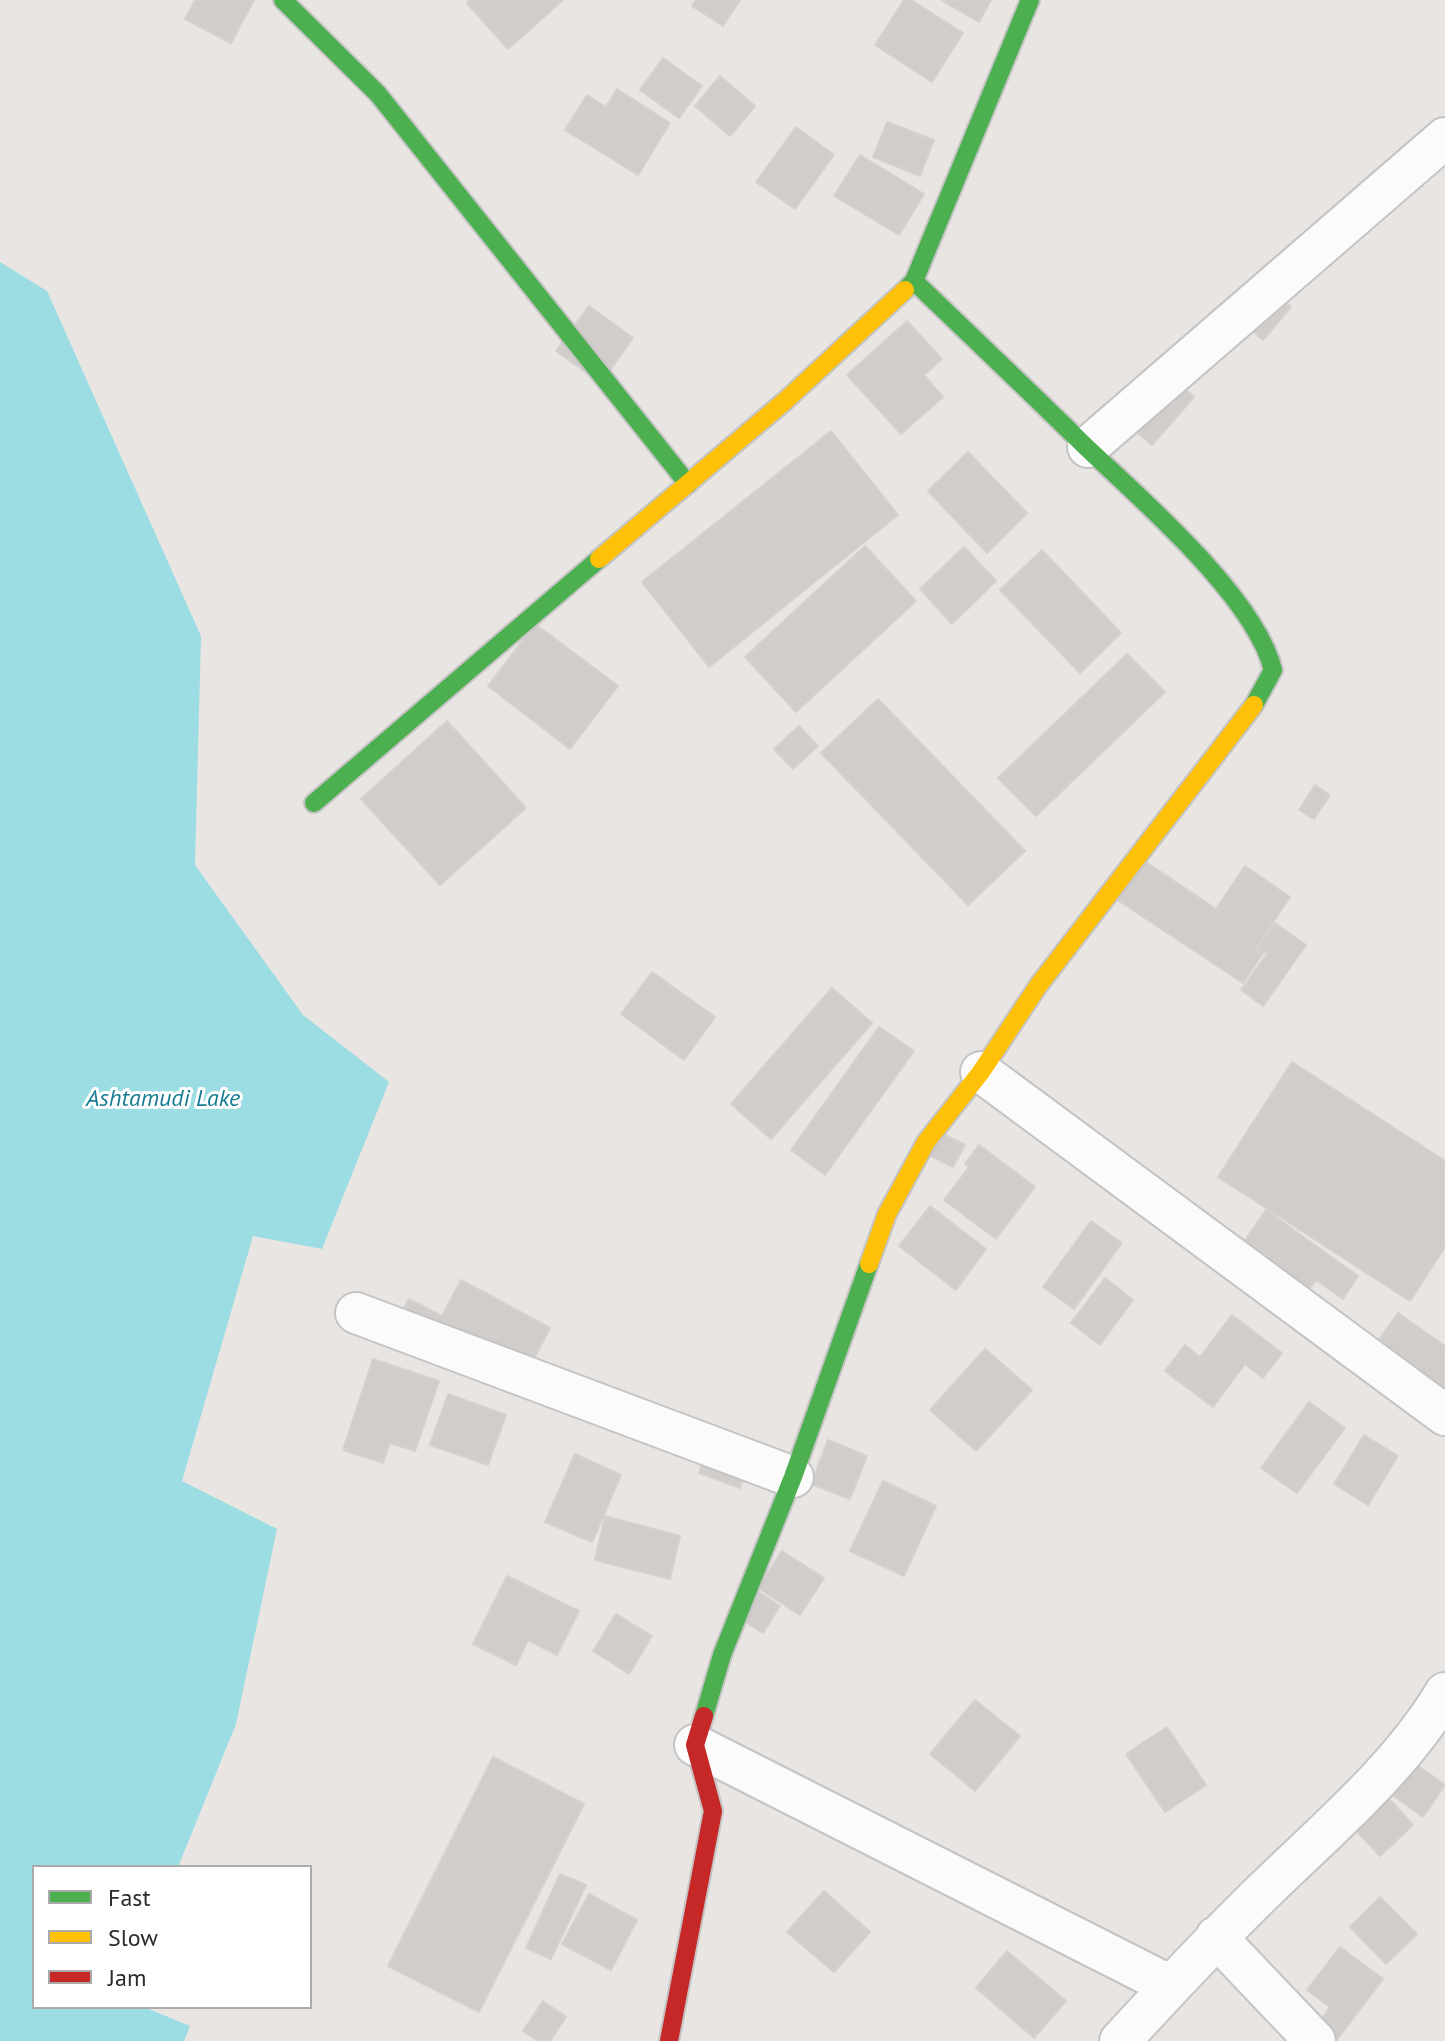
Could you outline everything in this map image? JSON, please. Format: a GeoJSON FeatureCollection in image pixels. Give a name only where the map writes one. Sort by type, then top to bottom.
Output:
{"type":"FeatureCollection","features":[{"type":"Feature","properties":{"kind":"street"},"geometry":{"type":"LineString","coordinates":[[314,803],[785,401],[914,281],[1030,0]]}},
{"type":"Feature","properties":{"kind":"street"},"geometry":{"type":"LineString","coordinates":[[293,3],[378,94],[688,484]]}},
{"type":"Feature","properties":{"kind":"street"},"geometry":{"type":"LineString","coordinates":[[1088,447],[1445,138]]}},
{"type":"Feature","properties":{"kind":"street"},"geometry":{"type":"LineString","coordinates":[[669,2041],[713,1811],[695,1745],[722,1655],[793,1477],[893,1202],[926,1142],[981,1072],[1038,986],[1264,692],[1273,670],[1267,646],[1214,574],[1088,447],[914,281]]}},
{"type":"Feature","properties":{"kind":"street"},"geometry":{"type":"LineString","coordinates":[[981,1072],[1445,1415]]}},
{"type":"Feature","properties":{"kind":"street"},"geometry":{"type":"LineString","coordinates":[[356,1313],[793,1477]]}},
{"type":"Feature","properties":{"kind":"street"},"geometry":{"type":"LineString","coordinates":[[1120,2041],[1216,1937],[1350,1808],[1440,1714]]}},
{"type":"Feature","properties":{"kind":"street"},"geometry":{"type":"LineString","coordinates":[[695,1745],[1171,1986]]}},
{"type":"Feature","properties":{"kind":"street"},"geometry":{"type":"LineString","coordinates":[[1216,1937],[1315,2041]]}},
{"type":"Feature","properties":{"kind":"water","name":"Ashtamudi Lake"},"geometry":{"type":"Polygon","coordinates":[[[0,262],[47,291],[201,636],[195,865],[303,1015],[389,1082],[322,1249],[253,1236],[182,1481],[277,1529],[236,1724],[179,1865],[32,1865],[32,2009],[149,2009],[190,2026],[184,2041],[0,2041],[0,262]]]}},
{"type":"Feature","properties":{"kind":"building"},"geometry":{"type":"Polygon","coordinates":[[[195,0],[254,0],[231,43],[185,19],[195,0]]]}},
{"type":"Feature","properties":{"kind":"building"},"geometry":{"type":"Polygon","coordinates":[[[470,0],[563,0],[508,49],[467,3],[470,0]]]}},
{"type":"Feature","properties":{"kind":"building"},"geometry":{"type":"Polygon","coordinates":[[[696,0],[740,0],[723,26],[692,6],[696,0]]]}},
{"type":"Feature","properties":{"kind":"building"},"geometry":{"type":"Polygon","coordinates":[[[904,0],[911,0],[963,33],[932,82],[875,45],[904,0]]]}},
{"type":"Feature","properties":{"kind":"building"},"geometry":{"type":"Polygon","coordinates":[[[941,0],[991,0],[979,22],[941,0]]]}},
{"type":"Feature","properties":{"kind":"building"},"geometry":{"type":"Polygon","coordinates":[[[663,58],[702,86],[679,118],[640,90],[663,58]]]}},
{"type":"Feature","properties":{"kind":"building"},"geometry":{"type":"Polygon","coordinates":[[[720,76],[755,106],[730,136],[695,106],[720,76]]]}},
{"type":"Feature","properties":{"kind":"building"},"geometry":{"type":"Polygon","coordinates":[[[617,89],[670,123],[638,175],[565,130],[587,95],[606,107],[617,89]]]}},
{"type":"Feature","properties":{"kind":"building"},"geometry":{"type":"Polygon","coordinates":[[[887,122],[934,140],[920,176],[873,157],[887,122]]]}},
{"type":"Feature","properties":{"kind":"building"},"geometry":{"type":"Polygon","coordinates":[[[796,127],[834,155],[795,209],[756,182],[796,127]]]}},
{"type":"Feature","properties":{"kind":"building"},"geometry":{"type":"Polygon","coordinates":[[[860,155],[924,194],[899,235],[834,196],[860,155]]]}},
{"type":"Feature","properties":{"kind":"building"},"geometry":{"type":"Polygon","coordinates":[[[1267,288],[1291,307],[1263,340],[1240,321],[1267,288]]]}},
{"type":"Feature","properties":{"kind":"building"},"geometry":{"type":"Polygon","coordinates":[[[589,306],[633,338],[601,383],[556,351],[589,306]]]}},
{"type":"Feature","properties":{"kind":"building"},"geometry":{"type":"Polygon","coordinates":[[[907,321],[942,359],[924,375],[943,397],[901,434],[847,375],[907,321]]]}},
{"type":"Feature","properties":{"kind":"building"},"geometry":{"type":"Polygon","coordinates":[[[1165,371],[1194,397],[1152,445],[1122,420],[1165,371]]]}},
{"type":"Feature","properties":{"kind":"building"},"geometry":{"type":"Polygon","coordinates":[[[831,431],[898,515],[709,667],[642,582],[831,431]]]}},
{"type":"Feature","properties":{"kind":"building"},"geometry":{"type":"Polygon","coordinates":[[[968,452],[1027,513],[987,553],[928,491],[968,452]]]}},
{"type":"Feature","properties":{"kind":"building"},"geometry":{"type":"Polygon","coordinates":[[[865,546],[916,601],[796,712],[745,657],[865,546]]]}},
{"type":"Feature","properties":{"kind":"building"},"geometry":{"type":"Polygon","coordinates":[[[964,547],[996,581],[952,624],[920,589],[964,547]]]}},
{"type":"Feature","properties":{"kind":"building"},"geometry":{"type":"Polygon","coordinates":[[[1042,550],[1121,633],[1080,673],[1000,590],[1042,550]]]}},
{"type":"Feature","properties":{"kind":"building"},"geometry":{"type":"Polygon","coordinates":[[[535,624],[618,686],[570,749],[488,686],[535,624]]]}},
{"type":"Feature","properties":{"kind":"building"},"geometry":{"type":"Polygon","coordinates":[[[1127,654],[1165,692],[1036,816],[998,778],[1127,654]]]}},
{"type":"Feature","properties":{"kind":"building"},"geometry":{"type":"Polygon","coordinates":[[[878,699],[1025,851],[968,905],[821,753],[878,699]]]}},
{"type":"Feature","properties":{"kind":"building"},"geometry":{"type":"Polygon","coordinates":[[[447,721],[526,808],[440,885],[361,799],[447,721]]]}},
{"type":"Feature","properties":{"kind":"building"},"geometry":{"type":"Polygon","coordinates":[[[799,726],[818,746],[793,769],[774,749],[799,726]]]}},
{"type":"Feature","properties":{"kind":"building"},"geometry":{"type":"Polygon","coordinates":[[[1315,785],[1330,795],[1314,819],[1299,810],[1315,785]]]}},
{"type":"Feature","properties":{"kind":"building"},"geometry":{"type":"Polygon","coordinates":[[[1140,858],[1216,909],[1245,866],[1290,897],[1255,949],[1263,953],[1243,983],[1113,897],[1140,858]]]}},
{"type":"Feature","properties":{"kind":"building"},"geometry":{"type":"Polygon","coordinates":[[[1275,923],[1306,945],[1263,1006],[1241,990],[1267,954],[1257,948],[1275,923]]]}},
{"type":"Feature","properties":{"kind":"building"},"geometry":{"type":"Polygon","coordinates":[[[652,972],[715,1017],[684,1060],[621,1014],[652,972]]]}},
{"type":"Feature","properties":{"kind":"building"},"geometry":{"type":"Polygon","coordinates":[[[832,988],[872,1023],[771,1139],[731,1104],[832,988]]]}},
{"type":"Feature","properties":{"kind":"building"},"geometry":{"type":"Polygon","coordinates":[[[879,1027],[914,1051],[825,1175],[791,1150],[879,1027]]]}},
{"type":"Feature","properties":{"kind":"building"},"geometry":{"type":"Polygon","coordinates":[[[1292,1062],[1445,1161],[1445,1247],[1410,1301],[1218,1177],[1292,1062]]]}},
{"type":"Feature","properties":{"kind":"building"},"geometry":{"type":"Polygon","coordinates":[[[935,1130],[965,1145],[953,1167],[923,1152],[935,1130]]]}},
{"type":"Feature","properties":{"kind":"building"},"geometry":{"type":"Polygon","coordinates":[[[979,1145],[1035,1187],[996,1239],[944,1200],[969,1167],[965,1164],[979,1145]]]}},
{"type":"Feature","properties":{"kind":"building"},"geometry":{"type":"Polygon","coordinates":[[[930,1206],[986,1249],[956,1290],[899,1246],[930,1206]]]}},
{"type":"Feature","properties":{"kind":"building"},"geometry":{"type":"Polygon","coordinates":[[[1266,1210],[1358,1276],[1343,1299],[1316,1280],[1292,1313],[1227,1266],[1266,1210]]]}},
{"type":"Feature","properties":{"kind":"building"},"geometry":{"type":"Polygon","coordinates":[[[1091,1221],[1122,1243],[1074,1309],[1043,1287],[1091,1221]]]}},
{"type":"Feature","properties":{"kind":"building"},"geometry":{"type":"Polygon","coordinates":[[[1105,1278],[1133,1300],[1100,1345],[1071,1323],[1105,1278]]]}},
{"type":"Feature","properties":{"kind":"building"},"geometry":{"type":"Polygon","coordinates":[[[461,1280],[550,1328],[515,1395],[392,1330],[409,1299],[442,1316],[461,1280]]]}},
{"type":"Feature","properties":{"kind":"building"},"geometry":{"type":"Polygon","coordinates":[[[1398,1313],[1445,1346],[1445,1391],[1361,1365],[1398,1313]]]}},
{"type":"Feature","properties":{"kind":"building"},"geometry":{"type":"Polygon","coordinates":[[[1232,1315],[1282,1353],[1263,1378],[1245,1364],[1213,1407],[1165,1371],[1185,1345],[1200,1357],[1232,1315]]]}},
{"type":"Feature","properties":{"kind":"building"},"geometry":{"type":"Polygon","coordinates":[[[985,1349],[1032,1390],[976,1451],[930,1410],[985,1349]]]}},
{"type":"Feature","properties":{"kind":"building"},"geometry":{"type":"Polygon","coordinates":[[[373,1359],[439,1381],[415,1451],[390,1443],[383,1463],[343,1450],[373,1359]]]}},
{"type":"Feature","properties":{"kind":"building"},"geometry":{"type":"Polygon","coordinates":[[[448,1394],[506,1415],[488,1465],[430,1445],[448,1394]]]}},
{"type":"Feature","properties":{"kind":"building"},"geometry":{"type":"Polygon","coordinates":[[[1309,1402],[1345,1428],[1297,1493],[1261,1468],[1309,1402]]]}},
{"type":"Feature","properties":{"kind":"building"},"geometry":{"type":"Polygon","coordinates":[[[1364,1435],[1398,1456],[1368,1505],[1334,1484],[1364,1435]]]}},
{"type":"Feature","properties":{"kind":"building"},"geometry":{"type":"Polygon","coordinates":[[[828,1440],[867,1456],[850,1499],[811,1484],[828,1440]]]}},
{"type":"Feature","properties":{"kind":"building"},"geometry":{"type":"Polygon","coordinates":[[[575,1454],[621,1475],[592,1542],[545,1522],[575,1454]]]}},
{"type":"Feature","properties":{"kind":"building"},"geometry":{"type":"Polygon","coordinates":[[[705,1454],[746,1469],[740,1488],[699,1473],[705,1454]]]}},
{"type":"Feature","properties":{"kind":"building"},"geometry":{"type":"Polygon","coordinates":[[[883,1481],[936,1506],[904,1576],[850,1551],[883,1481]]]}},
{"type":"Feature","properties":{"kind":"building"},"geometry":{"type":"Polygon","coordinates":[[[605,1516],[680,1536],[670,1579],[595,1560],[605,1516]]]}},
{"type":"Feature","properties":{"kind":"building"},"geometry":{"type":"Polygon","coordinates":[[[782,1551],[824,1578],[800,1615],[758,1588],[782,1551]]]}},
{"type":"Feature","properties":{"kind":"building"},"geometry":{"type":"Polygon","coordinates":[[[507,1576],[579,1611],[557,1655],[528,1640],[516,1665],[473,1644],[507,1576]]]}},
{"type":"Feature","properties":{"kind":"building"},"geometry":{"type":"Polygon","coordinates":[[[757,1591],[780,1606],[763,1633],[739,1618],[757,1591]]]}},
{"type":"Feature","properties":{"kind":"building"},"geometry":{"type":"Polygon","coordinates":[[[616,1614],[652,1636],[629,1674],[593,1651],[616,1614]]]}},
{"type":"Feature","properties":{"kind":"building"},"geometry":{"type":"Polygon","coordinates":[[[975,1700],[1020,1736],[975,1791],[930,1754],[975,1700]]]}},
{"type":"Feature","properties":{"kind":"building"},"geometry":{"type":"Polygon","coordinates":[[[1167,1727],[1206,1785],[1165,1812],[1126,1754],[1167,1727]]]}},
{"type":"Feature","properties":{"kind":"building"},"geometry":{"type":"Polygon","coordinates":[[[493,1757],[584,1804],[479,2012],[388,1966],[493,1757]]]}},
{"type":"Feature","properties":{"kind":"building"},"geometry":{"type":"Polygon","coordinates":[[[1407,1758],[1445,1785],[1423,1817],[1384,1789],[1407,1758]]]}},
{"type":"Feature","properties":{"kind":"building"},"geometry":{"type":"Polygon","coordinates":[[[1380,1789],[1413,1825],[1380,1856],[1347,1821],[1380,1789]]]}},
{"type":"Feature","properties":{"kind":"building"},"geometry":{"type":"Polygon","coordinates":[[[560,1874],[586,1885],[551,1959],[526,1948],[560,1874]]]}},
{"type":"Feature","properties":{"kind":"building"},"geometry":{"type":"Polygon","coordinates":[[[824,1891],[870,1932],[834,1972],[787,1932],[824,1891]]]}},
{"type":"Feature","properties":{"kind":"building"},"geometry":{"type":"Polygon","coordinates":[[[589,1894],[637,1920],[611,1970],[562,1944],[589,1894]]]}},
{"type":"Feature","properties":{"kind":"building"},"geometry":{"type":"Polygon","coordinates":[[[1380,1897],[1417,1934],[1386,1964],[1350,1927],[1380,1897]]]}},
{"type":"Feature","properties":{"kind":"building"},"geometry":{"type":"Polygon","coordinates":[[[1340,1947],[1383,1979],[1336,2041],[1316,2026],[1330,2007],[1307,1990],[1340,1947]]]}},
{"type":"Feature","properties":{"kind":"building"},"geometry":{"type":"Polygon","coordinates":[[[1007,1951],[1066,2001],[1034,2038],[976,1988],[1007,1951]]]}},
{"type":"Feature","properties":{"kind":"building"},"geometry":{"type":"Polygon","coordinates":[[[543,2001],[566,2017],[550,2041],[538,2041],[523,2031],[543,2001]]]}},
{"type":"Feature","properties":{"kind":"traffic: fast"},"geometry":{"type":"LineString","coordinates":[[283,0],[378,94],[688,484]]}},
{"type":"Feature","properties":{"kind":"traffic: fast"},"geometry":{"type":"LineString","coordinates":[[905,290],[914,281],[1030,0]]}},
{"type":"Feature","properties":{"kind":"traffic: fast"},"geometry":{"type":"LineString","coordinates":[[914,281],[1165,522],[1221,581],[1262,642],[1273,670],[1254,705]]}},
{"type":"Feature","properties":{"kind":"traffic: fast"},"geometry":{"type":"LineString","coordinates":[[314,803],[599,559]]}},
{"type":"Feature","properties":{"kind":"traffic: fast"},"geometry":{"type":"LineString","coordinates":[[704,1716],[722,1655],[793,1477],[869,1264]]}},
{"type":"Feature","properties":{"kind":"traffic: slow"},"geometry":{"type":"LineString","coordinates":[[599,559],[785,401],[905,290]]}},
{"type":"Feature","properties":{"kind":"traffic: slow"},"geometry":{"type":"LineString","coordinates":[[869,1264],[887,1214],[926,1142],[981,1072],[1038,986],[1254,705]]}},
{"type":"Feature","properties":{"kind":"traffic: jam"},"geometry":{"type":"LineString","coordinates":[[669,2041],[713,1811],[695,1745],[704,1716]]}}]}
